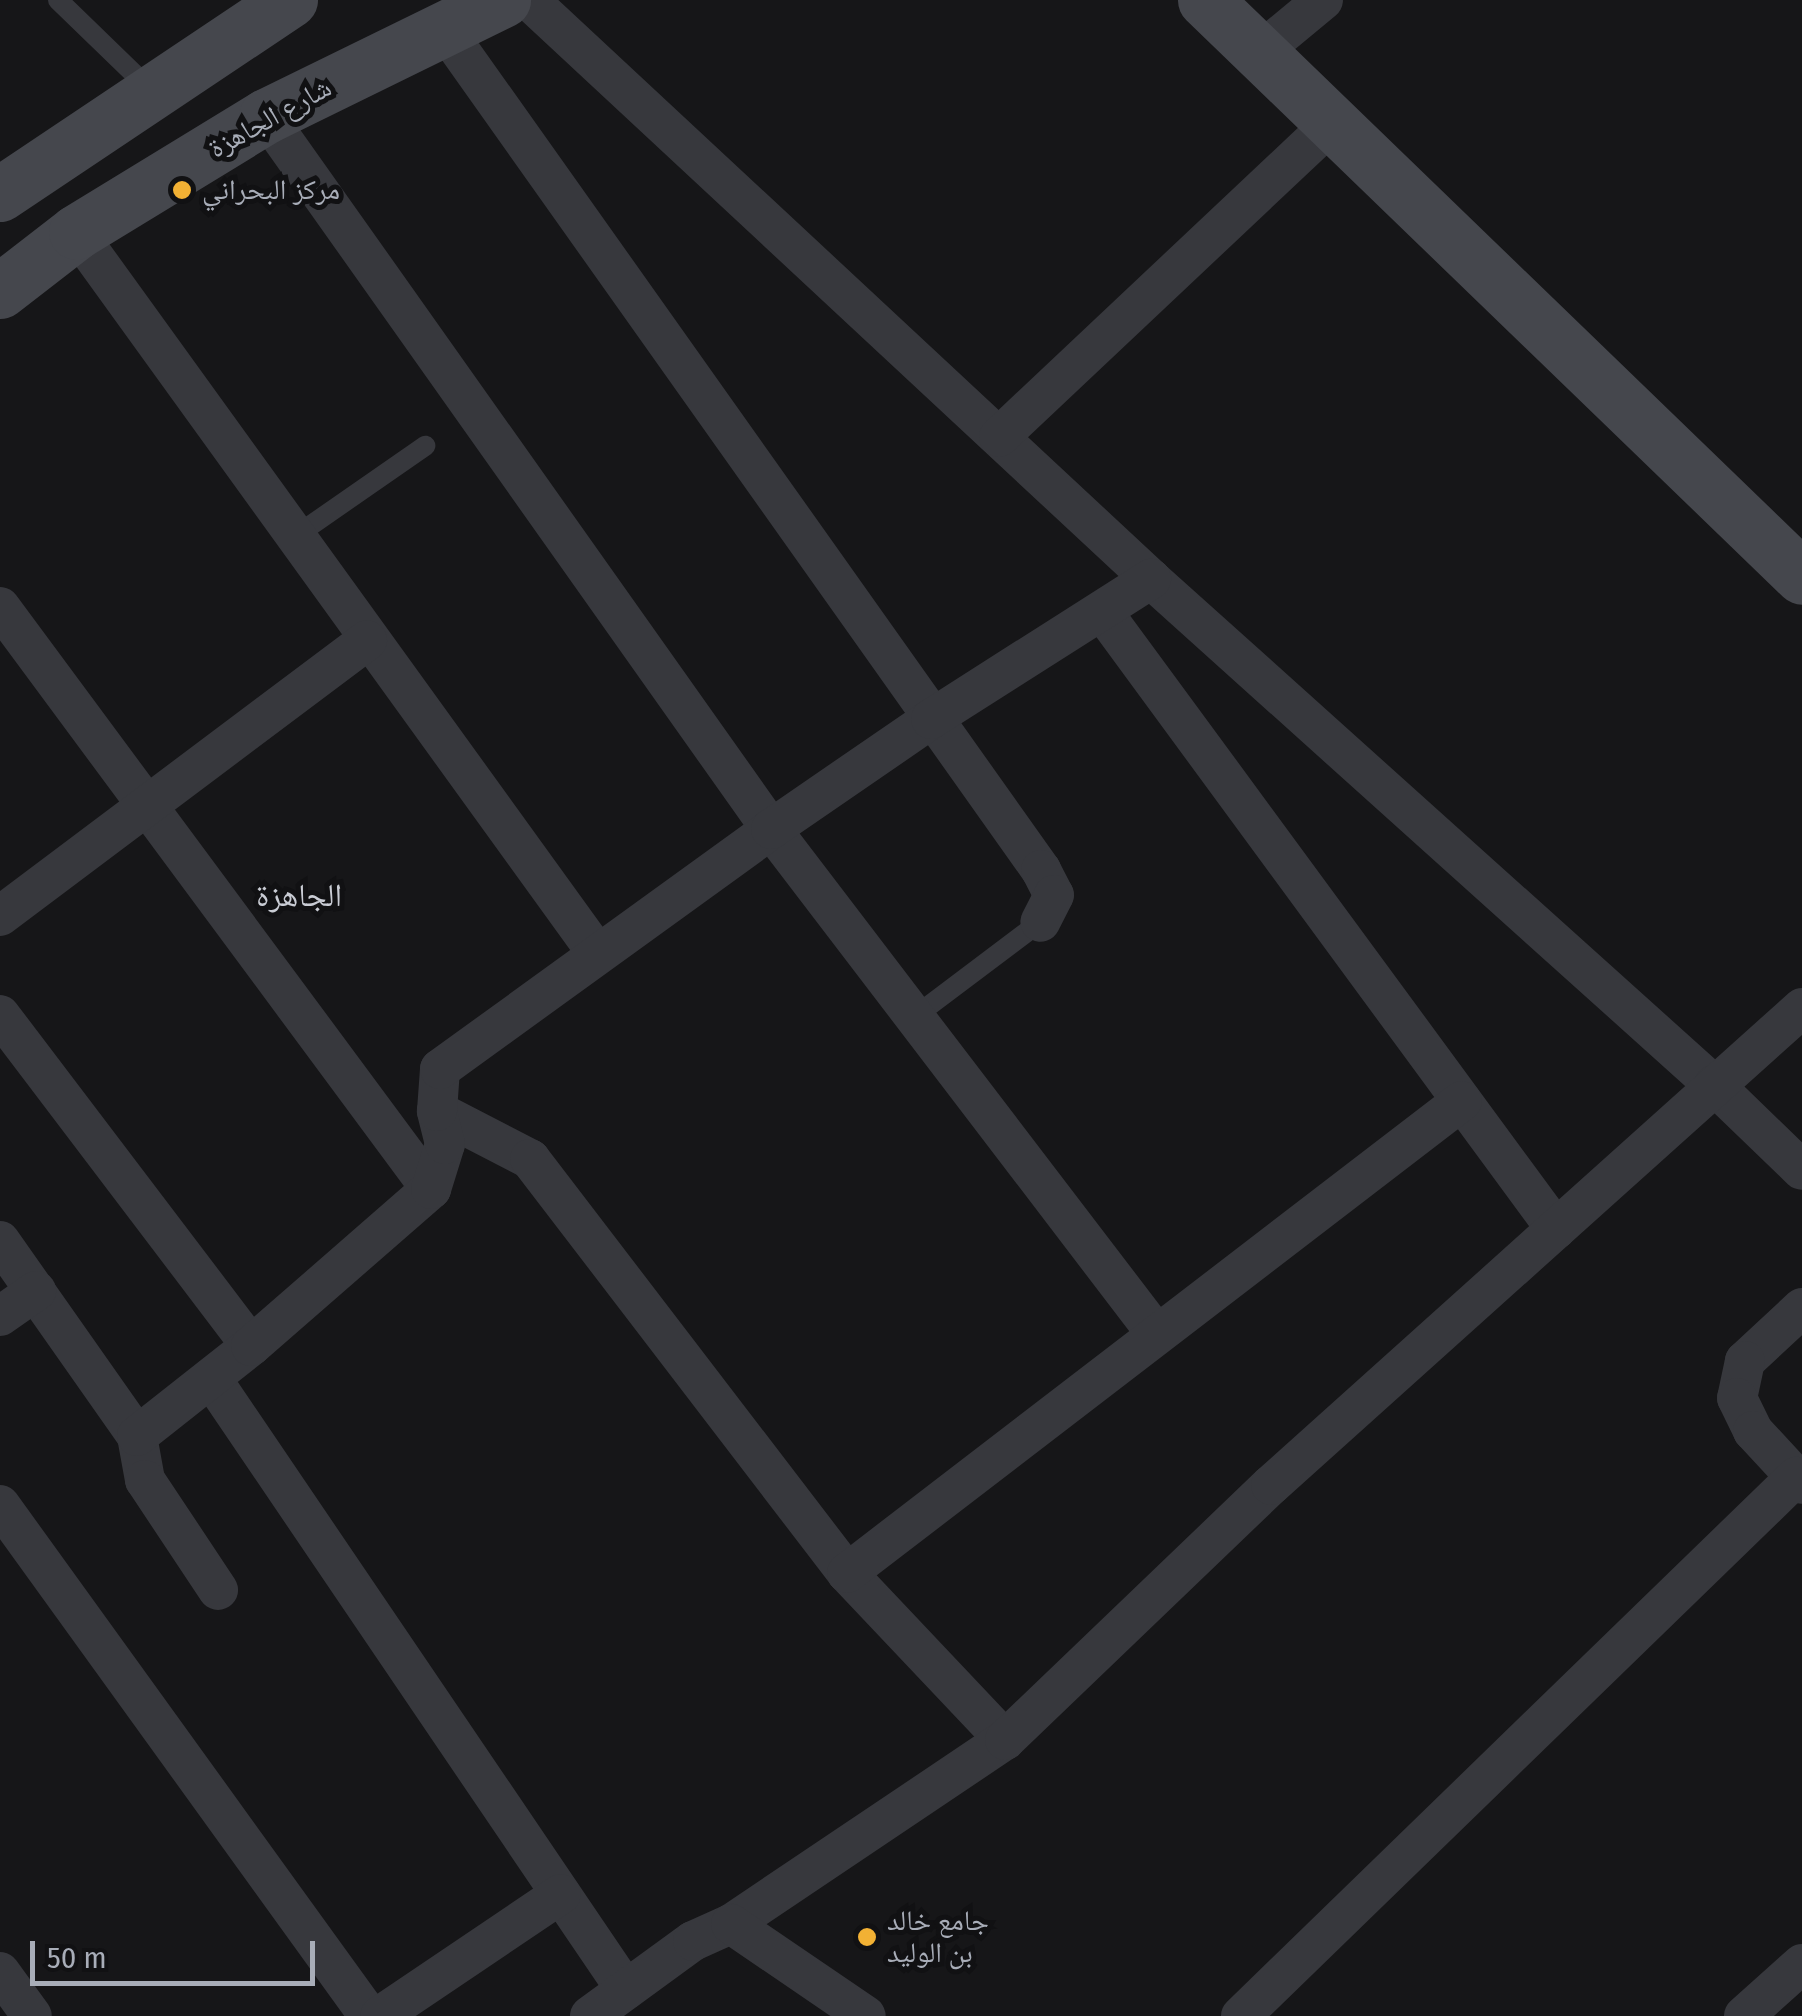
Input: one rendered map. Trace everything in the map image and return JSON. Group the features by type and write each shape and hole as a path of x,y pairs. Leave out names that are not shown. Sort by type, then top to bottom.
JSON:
{"street":[{"path":"0,194 290,0"},
{"name":"شارع الجاهزة","path":"4,281 76,232 266,116 503,0"},
{"path":"530,0 1151,580 1714,1085 1802,1170"},
{"path":"1205,0 1802,576"},
{"path":"1259,53 1323,0"},
{"path":"443,27 1048,883 1054,896 1040,922"},
{"path":"266,116 771,829 1155,1332"},
{"path":"999,437 1332,123"},
{"path":"76,232 367,640 598,953"},
{"path":"137,1436 251,1346 431,1189 444,1144 437,1111 440,1069 771,829 931,719 1151,580"},
{"path":"0,607 431,1189"},
{"path":"1102,611 1556,1229"},
{"path":"0,916 367,640"},
{"path":"590,2016 692,1941 731,1924 1004,1740 1271,1484 1802,1008"},
{"path":"0,1015 251,1346"},
{"path":"847,1573 1155,1332 1462,1101"},
{"path":"437,1111 530,1159 847,1573 1004,1740"},
{"path":"0,1241 137,1436 144,1480 218,1590"},
{"path":"0,1316 36,1291"},
{"path":"1241,2016 1799,1481 1753,1431 1737,1398 1746,1361 1802,1308"},
{"path":"210,1378 626,1990"},
{"path":"0,1505 369,2016"},
{"path":"380,2016 561,1894"},
{"path":"731,1924 866,2016"},
{"path":"1744,2016 1802,1964"},
{"path":"0,1972 32,2016"}],"lane":[{"path":"58,0 152,90"},
{"path":"294,537 426,446"},
{"path":"914,1017 1040,922"}],"place":[{"name":"مركز البحراني","path":"182,190"},
{"name":"جامع خالد بن الوليد","path":"867,1937"}],"district":[{"name":"الجاهزة","path":"299,895"}]}
